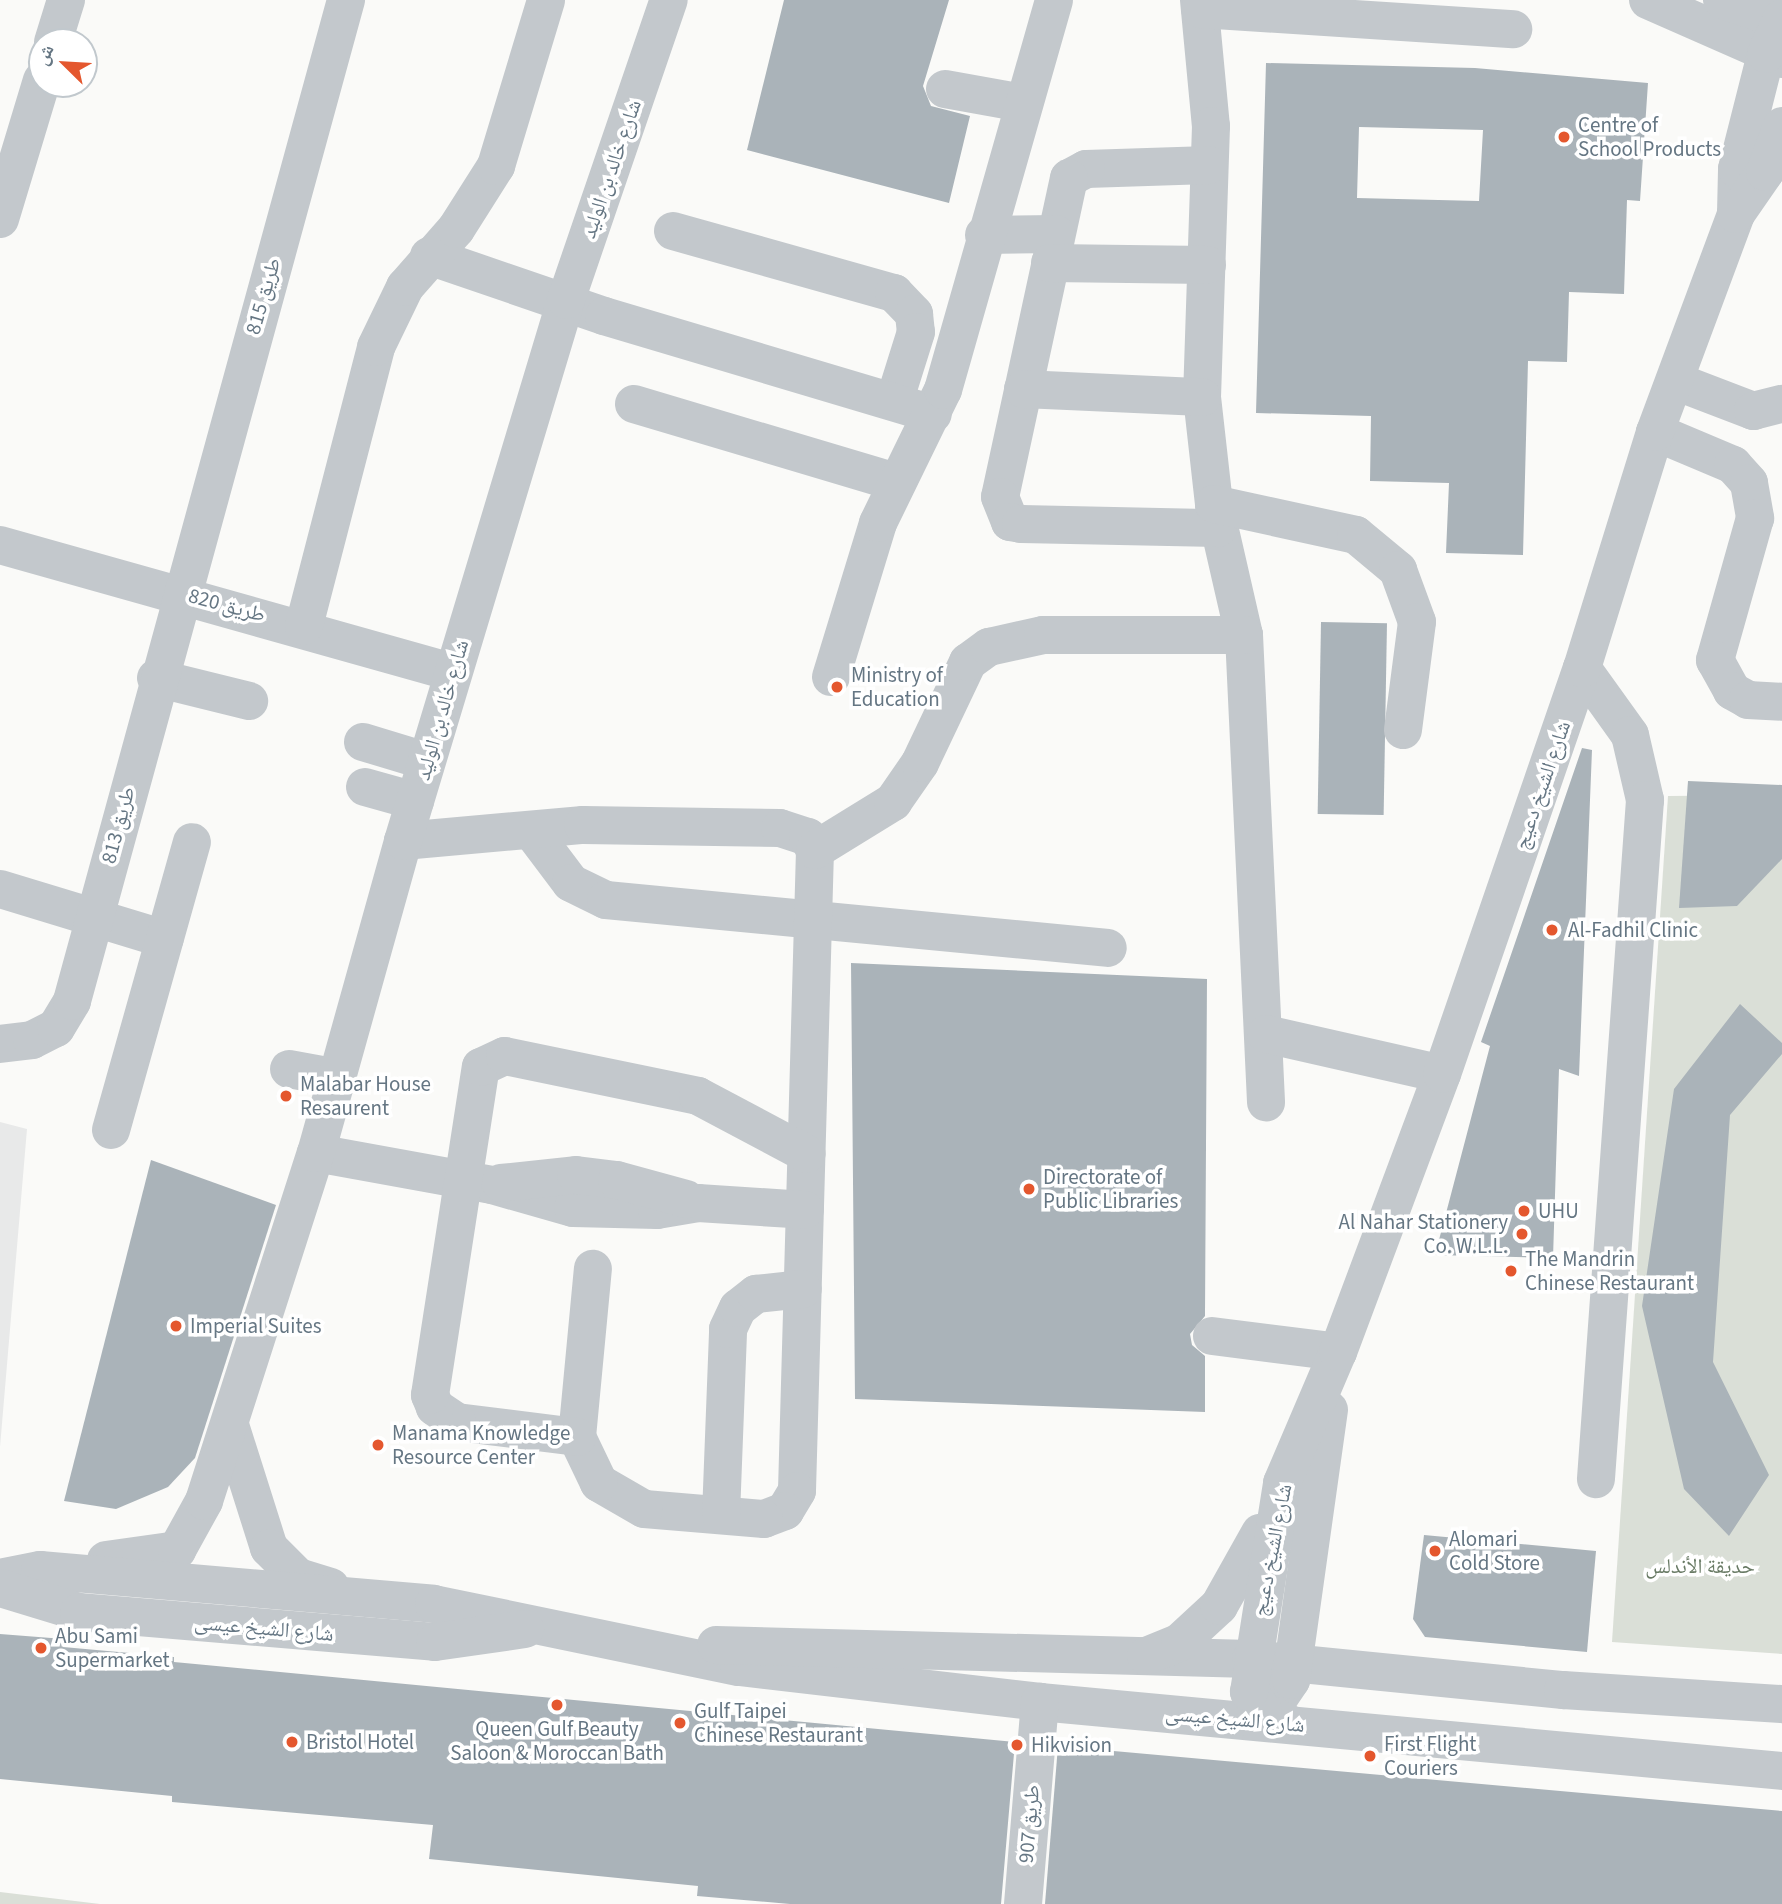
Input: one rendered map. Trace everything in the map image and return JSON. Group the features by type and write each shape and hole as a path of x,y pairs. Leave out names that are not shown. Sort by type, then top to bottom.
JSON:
{"street":[{"path":"57,28 66,0"},
{"name":"طريق 815","path":"180,592 346,0"},
{"path":"304,626 376,347 405,287 429,256 456,229 496,166 546,0"},
{"name":"شارع خالد بن الوليد","path":"40,1570 177,1550 204,1501 316,1153 402,841 566,300 669,0"},
{"path":"831,677 866,555 896,482 933,414 957,348 984,235 1054,0"},
{"path":"1648,0 1779,34"},
{"path":"1722,0 1779,34"},
{"path":"1266,1102 1266,1034 1244,635 1216,516 1202,397 1210,86 1200,4 1513,29"},
{"name":"شارع الشيخ دعيج","path":"1736,214 1737,169 1779,34"},
{"path":"945,89 1023,103"},
{"path":"0,219 12,136 32,98"},
{"name":"شارع الشيخ دعيج","path":"1338,1352 1295,1662 1285,1696 1260,1718 1249,1692 1251,1658 1282,1483 1338,1352 1442,1074 1582,668 1655,432 1736,214 1765,173 1782,126"},
{"path":"1209,165 1080,170 1067,183 1000,497 1010,522 1216,516 1356,535 1398,570 1417,622 1403,730"},
{"path":"673,231 813,267 894,293 908,304 916,332 894,402"},
{"path":"984,235 1053,248 1207,265"},
{"path":"429,256 933,414"},
{"path":"1675,381 1753,411 1782,404"},
{"path":"1023,389 1202,397"},
{"path":"634,404 896,482"},
{"path":"1655,432 1733,465 1749,483 1755,518 1715,660 1732,691 1748,699 1782,702"},
{"name":"طريق 820","path":"0,545 304,626 452,673"},
{"name":"طريق 813","path":"16,1042 56,1028 72,1001 180,592"},
{"path":"815,850 892,802 920,763 968,662 989,647 1043,635 1244,635"},
{"path":"1582,668 1630,735 1645,800 1595,1479"},
{"path":"156,678 249,701"},
{"path":"363,742 426,761"},
{"path":"365,787 415,801"},
{"path":"402,841 583,825 780,828 808,837 815,850 797,1491 785,1511 775,1517 721,1515 627,1504 599,1483 577,1437 593,1269"},
{"path":"531,830 571,883 606,900 813,923 1108,948"},
{"path":"111,1130 192,842"},
{"path":"0,889 165,939"},
{"path":"1266,1034 1442,1074"},
{"path":"577,1437 457,1422 435,1407 429,1382 476,1182 477,1074 488,1061 505,1056 698,1096 807,1154"},
{"path":"289,1069 338,1078"},
{"path":"316,1153 476,1182 573,1208 657,1210 698,1203 805,1210"},
{"path":"721,1515 728,1329 738,1308 756,1294 803,1289"},
{"path":"1212,1336 1338,1352"},
{"path":"230,1425 269,1548 298,1577 371,1598"},
{"path":"1125,1660 1180,1642 1219,1606 1239,1577 1282,1483"},
{"name":"شارع الشيخ عيسى","path":"0,1578 40,1570 456,1607 531,1628 739,1667 1040,1702 1260,1718 1782,1771"},
{"name":"شارع الشيخ عيسى","path":"0,1588 79,1612 435,1642 531,1628"},
{"path":"689,1656 722,1643 742,1643 1125,1660 1251,1658 1563,1690 1782,1704"},
{"name":"طريق 907","path":"1023,1904 1040,1702"}],"shaded area":[{"path":"0,1122 27,1129 0,1447"}],"green space":[{"name":"حديقة الأندلس","path":"1782,795 1782,1654 1612,1642 1668,796"},
{"path":"0,1892 100,1904 0,1904"}],"building":[{"path":"784,0 949,0 923,86 931,106 970,116 949,203 747,150"},
{"path":"1266,63 1475,68 1648,83 1640,201 1627,200 1624,294 1569,292 1567,362 1528,361 1523,555 1446,553 1449,483 1370,481 1371,416 1256,413","holes":["1359,127 1483,130 1479,201 1357,198"]},
{"path":"1321,622 1387,623 1384,815 1318,814"},
{"path":"1582,748 1592,750 1579,1076 1559,1069 1553,1258 1435,1255 1490,1046 1481,1042"},
{"path":"1688,781 1782,785 1782,859 1737,906 1679,908"},
{"name":"Directorate of Public Libraries","path":"851,963 1207,979 1205,1316 1190,1334 1192,1345 1205,1356 1205,1412 855,1399"},
{"path":"1740,1004 1782,1043 1782,1054 1730,1115 1713,1362 1769,1475 1729,1536 1684,1489 1642,1306 1674,1089"},
{"name":"Imperial Suites","path":"151,1160 276,1205 195,1458 168,1487 116,1509 64,1501"},
{"path":"1424,1535 1596,1551 1587,1652 1425,1637 1413,1619"},
{"path":"0,1634 64,1639 63,1647 174,1657 174,1662 1015,1742 1001,1904 790,1904 697,1896 698,1886 429,1859 433,1825 172,1802 172,1796 0,1779"},
{"path":"1058,1746 1782,1811 1782,1904 1045,1904"}],"place":[{"name":"Centre of School Products","path":"1564,137"},
{"name":"Ministry of Education","path":"837,687"},
{"name":"Al-Fadhil Clinic","path":"1552,930"},
{"name":"Malabar House Resaurent","path":"286,1096"},
{"name":"Directorate of Public Libraries","path":"1029,1189"},
{"name":"UHU","path":"1524,1211"},
{"name":"Al Nahar Stationery Co. W.L.L.","path":"1522,1234"},
{"name":"The Mandrin Chinese Restaurant","path":"1511,1271"},
{"name":"Imperial Suites","path":"176,1326"},
{"name":"Manama Knowledge Resource Center","path":"378,1445"},
{"name":"Alomari Cold Store","path":"1435,1551"},
{"name":"Abu Sami Supermarket","path":"41,1648"},
{"name":"Queen Gulf Beauty Saloon & Moroccan Bath","path":"557,1705"},
{"name":"Gulf Taipei Chinese Restaurant","path":"680,1723"},
{"name":"Bristol Hotel","path":"292,1742"},
{"name":"Hikvision","path":"1017,1745"},
{"name":"First Flight Couriers","path":"1370,1756"}]}
